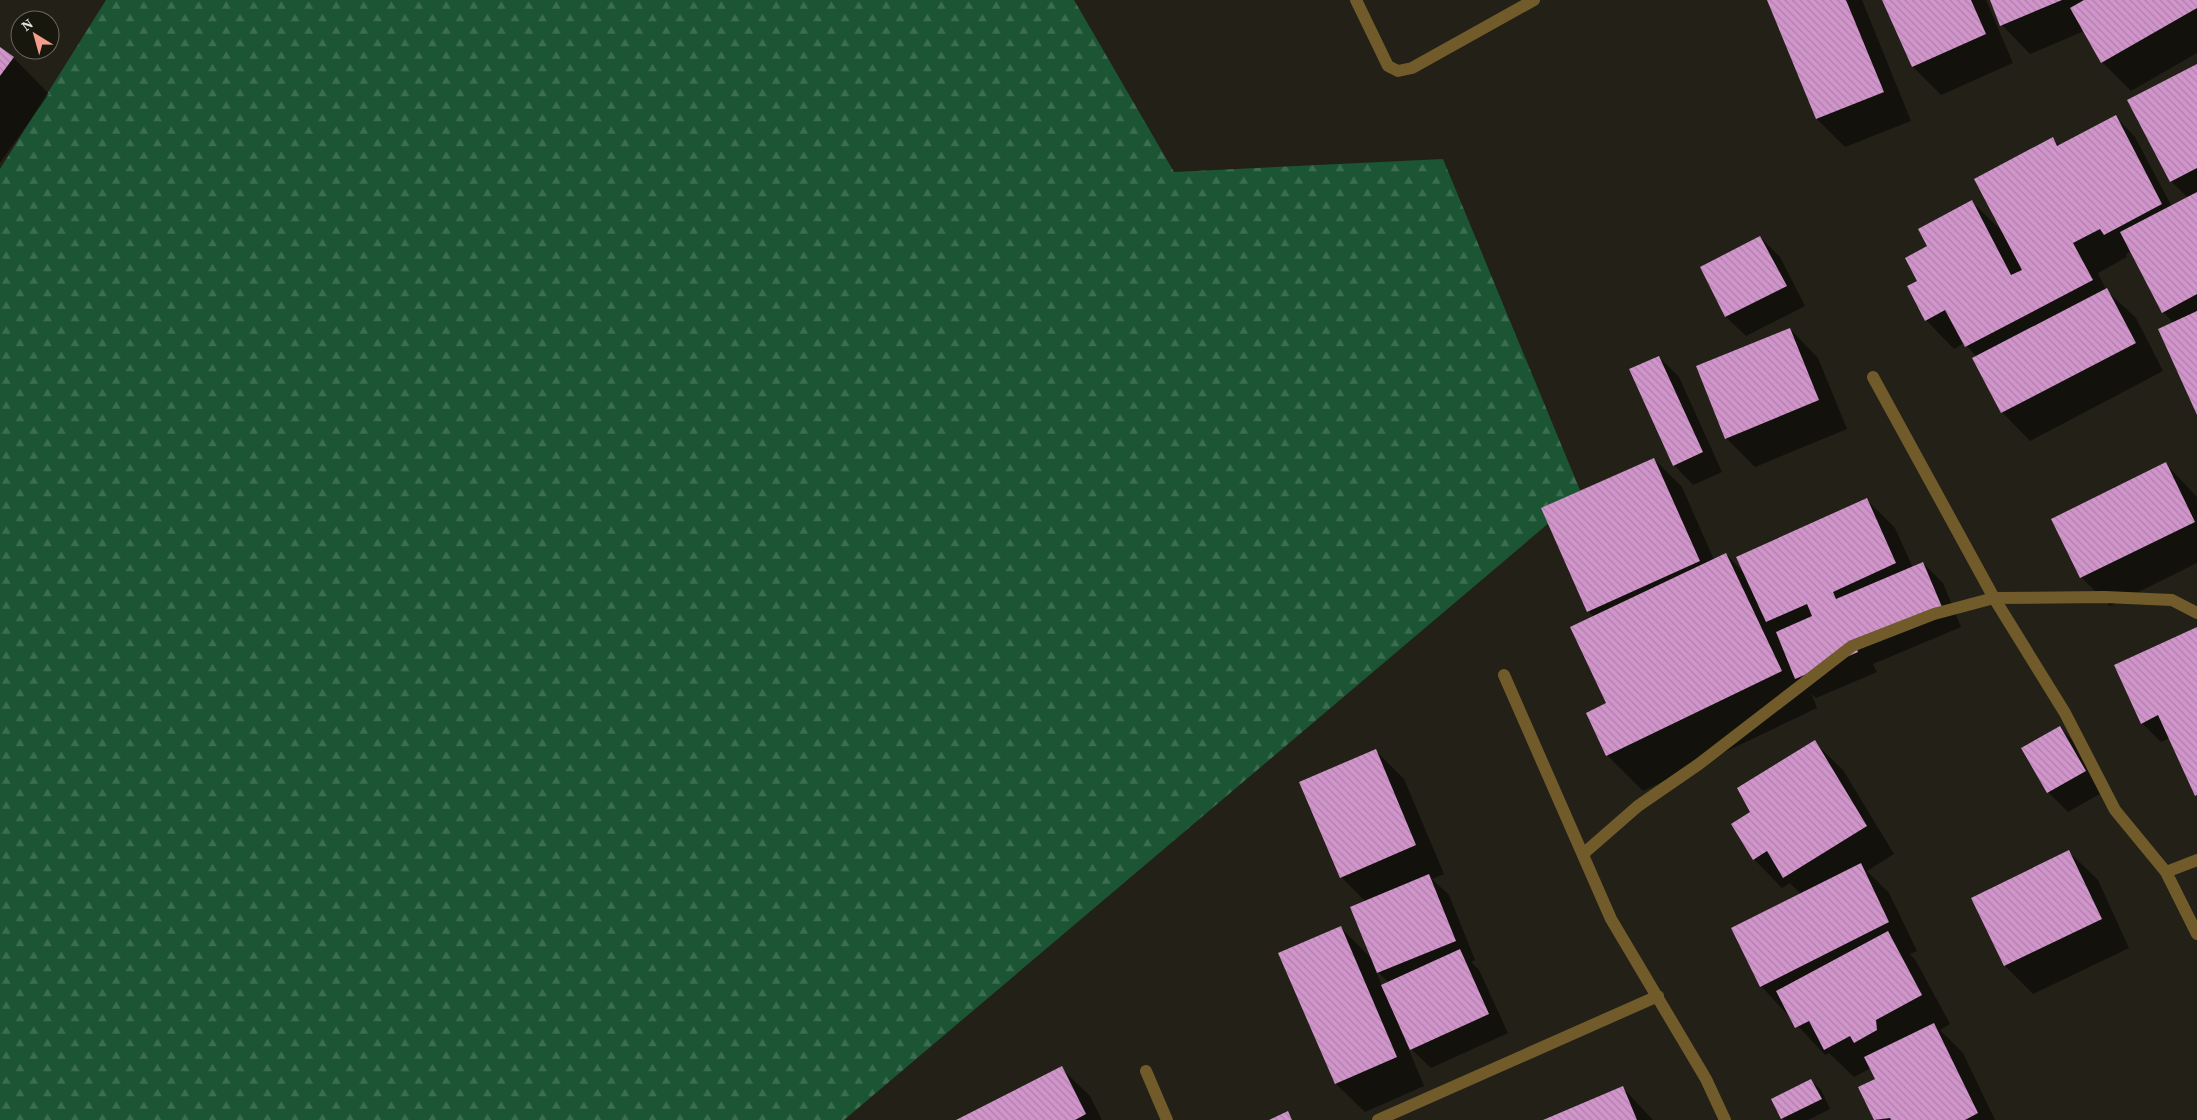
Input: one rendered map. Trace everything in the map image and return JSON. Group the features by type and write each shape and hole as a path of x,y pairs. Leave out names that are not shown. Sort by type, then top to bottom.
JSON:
{"street":[{"path":"1356,0 1388,66 1398,71 1412,68 1534,0"},
{"path":"1872,377 1994,598 2065,714 2115,810 2166,872 2197,934"},
{"path":"1583,854 1638,806 1699,764 1852,646 1934,614 1994,598 2105,597 2172,600 2197,614"},
{"path":"1504,675 1611,918 1706,1079 1725,1120"},
{"path":"2166,872 2197,860"},
{"path":"1378,1120 1658,996"},
{"path":"1146,1071 1167,1120"}],"green space":[{"path":"106,0 1074,0 1174,172 1443,159 1582,495 844,1120 0,1120 0,169"}],"building":[{"path":"1767,0 1846,0 1884,92 1816,119"},
{"path":"1882,0 1971,0 1986,34 1912,67"},
{"path":"1990,0 2062,0 2000,26"},
{"path":"2084,0 2197,0 2197,8 2101,63 2070,8"},
{"path":"0,47 10,54 10,60 12,60 0,76"},
{"path":"2197,64 2197,168 2170,182 2127,100"},
{"path":"2116,115 2162,204 2104,235 2100,229 2073,243 2093,280 1965,347 1945,310 1925,321 1907,286 1917,281 1905,258 1927,246 1918,229 1972,200 2011,275 2022,270 1974,179 2053,137 2057,146"},
{"path":"2197,192 2197,294 2162,313 2120,232"},
{"path":"1760,236 1787,286 1725,317 1700,267"},
{"path":"2107,288 2136,343 2001,413 1972,358"},
{"path":"2197,311 2197,415 2158,329"},
{"path":"1790,328 1819,400 1725,439 1696,366"},
{"path":"1659,356 1703,452 1673,466 1629,369"},
{"path":"1654,458 1700,561 1587,612 1541,508"},
{"path":"2166,462 2195,522 2080,578 2051,519"},
{"path":"1867,498 1896,563 1833,592 1836,599 1923,562 1942,607 1855,644 1858,652 1795,679 1776,632 1812,616 1807,604 1766,622 1736,557"},
{"path":"1726,553 1782,671 1606,756 1586,713 1606,703 1570,627"},
{"path":"2197,627 2197,795 2195,796 2158,715 2141,724 2114,665"},
{"path":"2060,726 2086,771 2047,793 2021,748"},
{"path":"1815,740 1867,826 1783,878 1767,851 1753,860 1731,824 1750,812 1737,788"},
{"path":"1376,749 1416,845 1340,878 1299,782"},
{"path":"2069,850 2102,919 2004,966 1971,898"},
{"path":"1861,863 1889,922 1760,987 1731,928"},
{"path":"1429,874 1456,941 1377,973 1350,907"},
{"path":"1341,926 1397,1057 1335,1084 1278,953"},
{"path":"1888,931 1922,995 1876,1020 1877,1030 1854,1043 1850,1036 1824,1050 1809,1021 1795,1028 1776,991"},
{"path":"1460,949 1489,1014 1410,1050 1381,985"},
{"path":"1934,1023 1978,1113 1965,1120 1891,1120 1890,1118 1874,1120 1858,1087 1875,1079 1864,1057"},
{"path":"1062,1066 1086,1114 1075,1120 956,1120"},
{"path":"1811,1079 1822,1099 1781,1119 1771,1099"},
{"path":"1623,1086 1637,1120 1543,1120"},
{"path":"1288,1111 1292,1120 1269,1120"}]}
